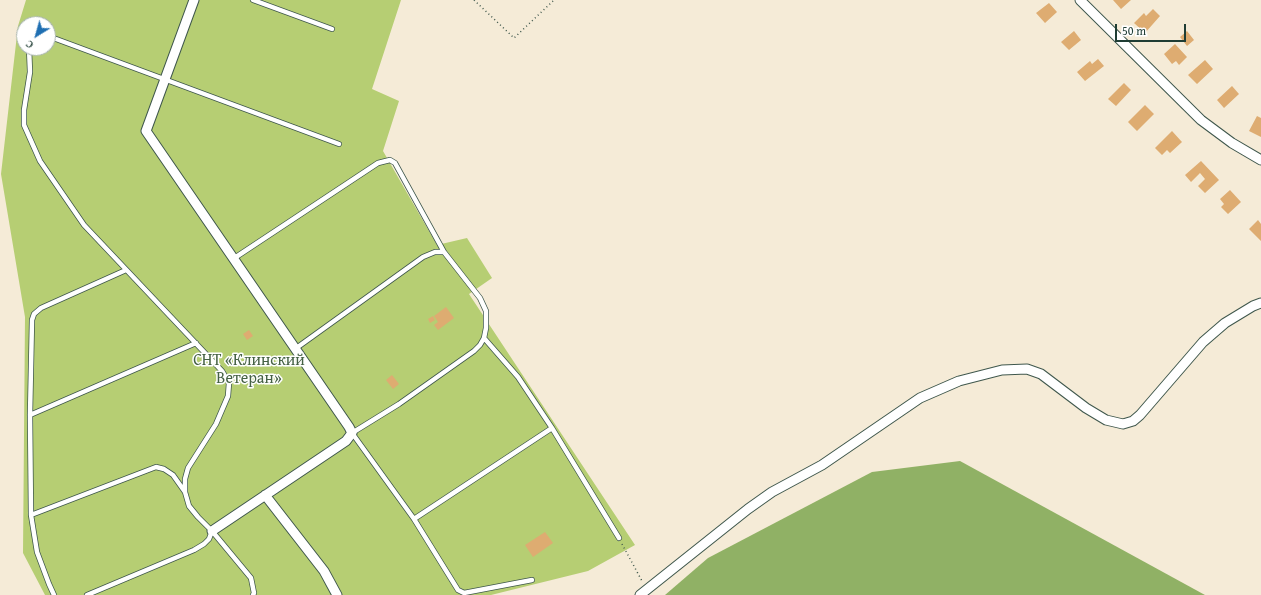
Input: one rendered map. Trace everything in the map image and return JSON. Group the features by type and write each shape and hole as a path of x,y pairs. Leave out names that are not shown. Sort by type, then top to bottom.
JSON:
{"street":[{"path":"194,0 146,130 352,433 346,441 212,531"},
{"path":"1080,0 1201,120 1232,143 1261,160"},
{"path":"644,592 748,509 772,492 822,465 920,398 959,381 1002,370 1027,369 1041,374 1086,408 1106,420 1123,424 1128,423 1140,415 1203,342 1225,323 1261,302"},
{"path":"265,495 324,571 337,595"}],"lane":[{"path":"253,0 332,29"},
{"path":"56,39 339,144"},
{"path":"29,56 30,72 24,110 24,126 40,161 84,224 222,371 228,382 228,396 216,424 188,468 185,479 185,492 189,506 251,578 254,593 253,595"},
{"path":"233,259 378,164 390,160 395,164 444,252 480,298 486,311 486,328 484,338 474,351 399,404 352,433 414,519 458,590 464,594 532,580"},
{"path":"295,349 423,257 435,252 444,252"},
{"path":"54,595 37,552 31,515 30,415 32,320 34,314 41,308 126,270"},
{"path":"484,338 518,377 552,428 619,538"},
{"path":"30,415 196,343"},
{"path":"414,519 552,428"},
{"path":"31,515 156,467 164,469 173,475 185,492"},
{"path":"87,595 194,550 209,539 212,531"}],"path":[{"path":"474,0 514,38 553,0"},
{"path":"619,538 644,592"}],"green space":[{"name":"СНТ «Клинский Ветеран»","path":"26,0 401,0 372,89 399,101 383,151 437,245 467,238 492,278 469,294 635,545 588,571 491,595 45,595 23,553 25,317 1,174 16,43 16,56 56,56 56,16 21,16"},
{"path":"960,461 1205,595 665,595 708,558 872,472"}],"building":[{"path":"1113,0 1131,0 1121,9"},
{"path":"1049,3 1057,12 1045,23 1036,13"},
{"path":"1153,9 1160,16 1145,33 1134,23 1144,13 1146,16"},
{"path":"1074,31 1081,40 1069,50 1061,42"},
{"path":"1187,31 1194,40 1187,46 1180,37"},
{"path":"1175,44 1187,57 1179,65 1176,61 1172,64 1164,54"},
{"path":"1098,59 1104,66 1085,81 1077,72 1090,61 1092,64"},
{"path":"1205,60 1213,69 1197,84 1188,75"},
{"path":"1124,83 1131,90 1116,106 1108,99"},
{"path":"1232,86 1239,94 1224,108 1217,100"},
{"path":"1145,105 1154,114 1137,131 1128,122"},
{"path":"1257,116 1261,118 1261,137 1249,131"},
{"path":"1172,131 1182,142 1170,153 1167,150 1162,155 1155,148"},
{"path":"1201,161 1219,180 1205,193 1198,186 1205,179 1200,173 1191,182 1185,175"},
{"path":"1230,190 1241,202 1228,214 1221,207 1224,204 1220,199"},
{"path":"1258,220 1261,224 1261,241 1249,229"},
{"path":"446,307 454,318 438,330 434,325 438,322 434,316"},
{"path":"433,316 435,320 430,323 428,319"},
{"path":"249,330 253,336 247,340 243,334"},
{"path":"392,375 399,384 393,389 386,380"},
{"path":"545,532 553,543 533,557 525,545"}]}
